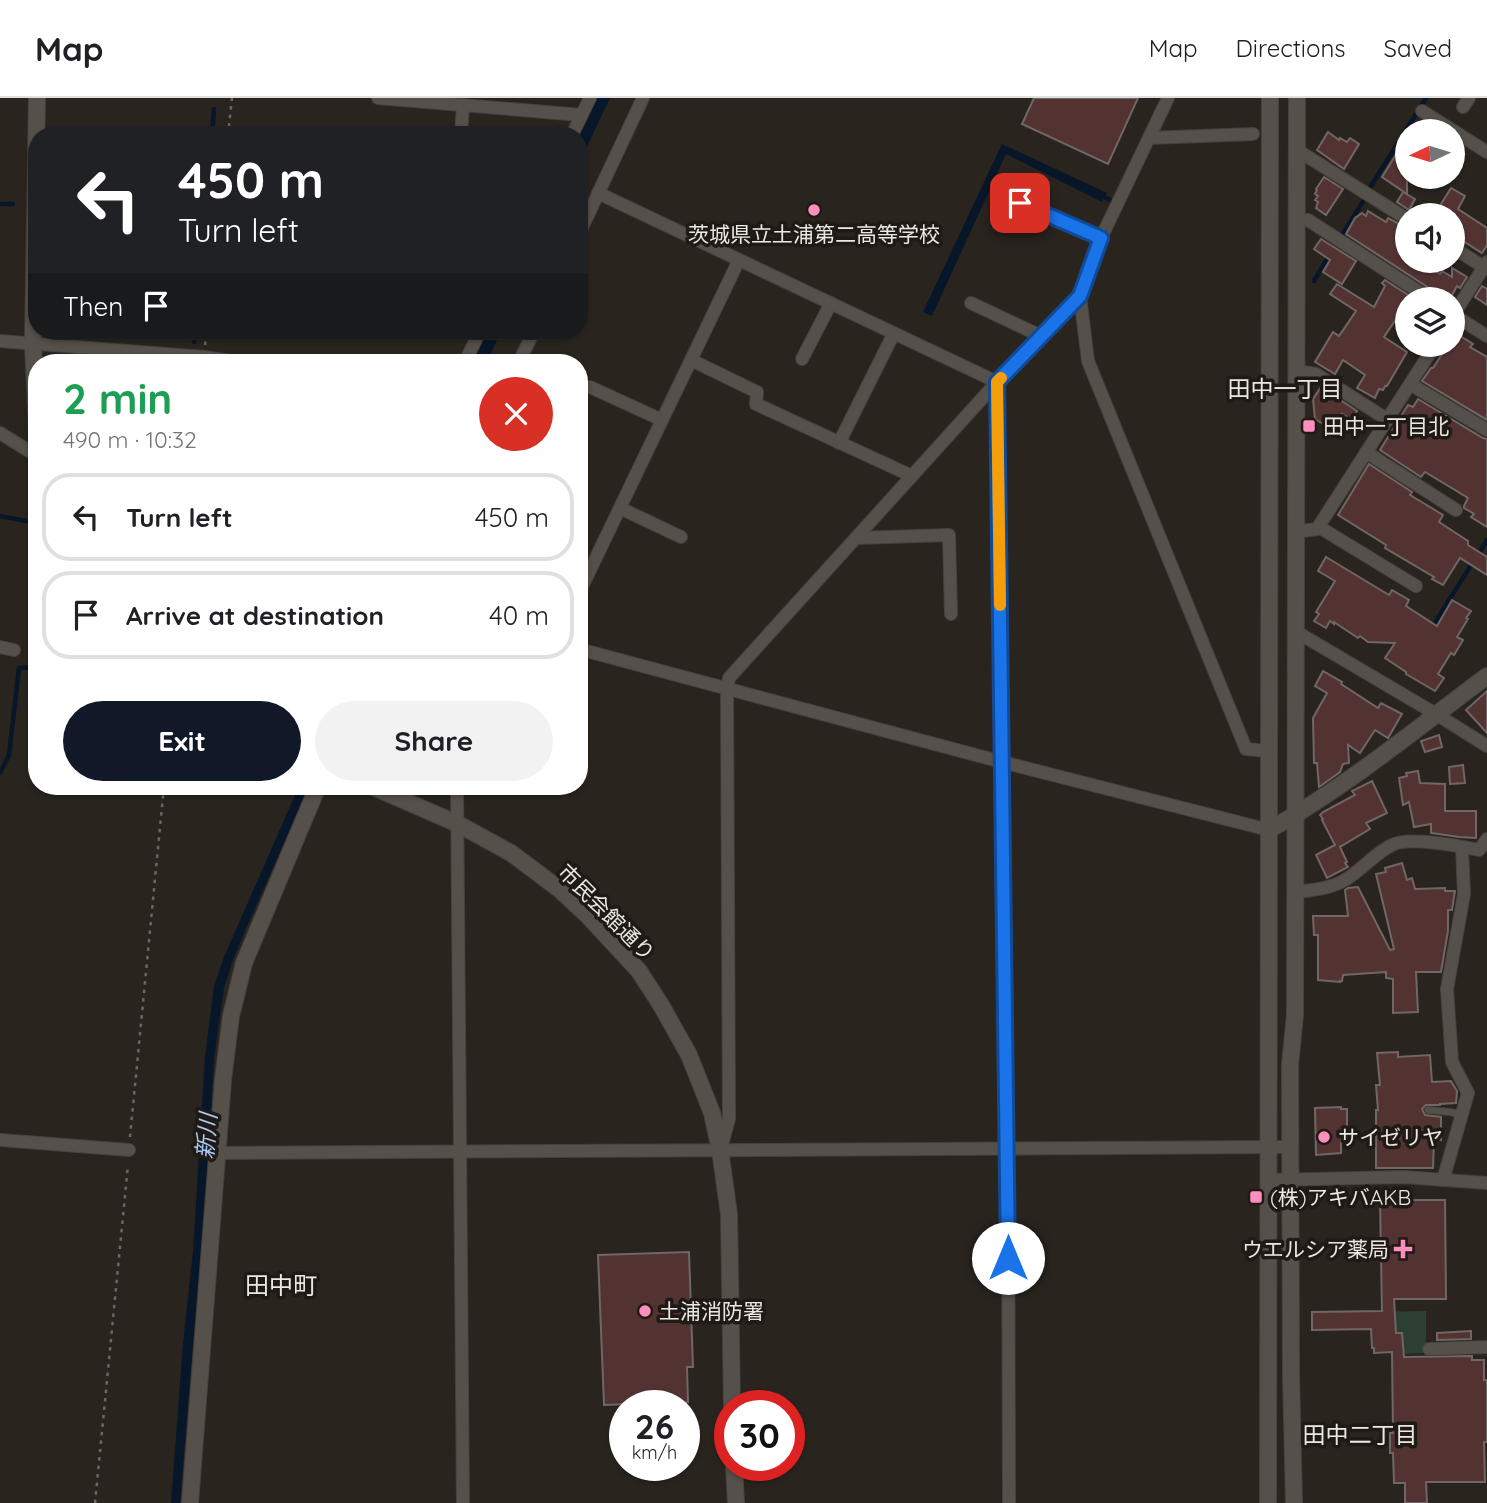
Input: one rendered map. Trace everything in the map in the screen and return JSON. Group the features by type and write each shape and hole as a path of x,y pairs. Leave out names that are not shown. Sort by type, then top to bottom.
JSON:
{"street":[{"path":"37,98 37,126"},
{"path":"378,98 463,105 504,103 581,115"},
{"path":"576,126 590,98"},
{"path":"588,215 643,98"},
{"path":"720,1150 729,1119 729,678 997,382 1080,296 1101,238 1168,98"},
{"path":"1268,1503 1270,98"},
{"path":"1294,1503 1290,1065 1295,1015 1297,98"},
{"path":"462,126 463,105"},
{"path":"1422,111 1487,152"},
{"path":"1149,138 1253,134"},
{"path":"1297,150 1395,211"},
{"path":"598,193 997,382"},
{"path":"1020,203 1101,238"},
{"path":"1308,220 1411,287"},
{"path":"1465,254 1486,266 1465,297"},
{"path":"588,574 739,260"},
{"path":"1080,296 1088,361 1246,748 1269,751"},
{"path":"802,359 831,303"},
{"path":"971,303 1041,336"},
{"path":"1465,322 1487,336"},
{"path":"839,443 894,333"},
{"path":"33,340 33,354"},
{"path":"0,341 165,354"},
{"path":"1295,532 1319,527 1427,357"},
{"path":"691,360 757,391 756,404 912,476"},
{"path":"1296,371 1316,374 1388,420"},
{"path":"997,382 1008,1149 1009,1503"},
{"path":"1410,384 1487,430"},
{"path":"590,387 662,421"},
{"path":"0,433 28,450"},
{"path":"1366,452 1456,510"},
{"path":"620,508 681,537"},
{"path":"1319,527 1416,586"},
{"path":"856,538 949,535 951,614"},
{"path":"1295,631 1487,746"},
{"path":"0,648 14,650"},
{"path":"588,651 1269,831 1354,776 1487,676"},
{"path":"190,1503 223,1080 231,1016 244,964 314,795"},
{"name":"市民会館通り","path":"392,795 458,824 511,853 559,889 639,971 689,1055 712,1113 729,1214 732,1390"},
{"path":"457,795 463,1503"},
{"path":"1295,892 1343,882 1392,844 1420,842 1483,851 1487,839"},
{"path":"1443,1180 1468,1093 1452,1062 1447,989 1464,894 1462,847"},
{"path":"0,1140 129,1150"},
{"path":"217,1153 1291,1147"},
{"path":"1269,1180 1404,1177 1487,1183"},
{"path":"1429,1349 1487,1347"},
{"path":"735,1481 736,1503"}],"lane":[{"path":"1428,1110 1462,1115"}],"path":[{"path":"229,126 232,98"}],"green space":[{"path":"1426,1311 1426,1353 1404,1354 1404,1347 1397,1346 1395,1316 1370,1316 1370,1312"}],"water":[{"path":"595,98 610,98 588,144 588,126 582,126"},
{"path":"1002,144 1107,193 1102,202 1006,154 932,316 923,312"},
{"path":"484,340 497,340 491,354 477,354"},
{"name":"新川","path":"295,795 305,795 245,931 224,988 214,1058 203,1252 180,1503 171,1503 193,1251 205,1057 214,986 224,957"}],"building":[{"path":"1034,98 1138,98 1108,164 1022,124"},
{"path":"1328,132 1339,140 1340,138 1347,142 1350,138 1359,144 1344,169 1317,150"},
{"path":"1395,156 1395,186 1382,177"},
{"path":"1324,177 1343,189 1326,215 1316,208 1318,202 1315,200 1318,196 1315,194 1316,189"},
{"path":"1450,189 1465,196 1461,203 1442,203"},
{"path":"1403,192 1415,199 1413,203 1397,202"},
{"path":"1368,211 1386,222 1388,218 1395,222 1395,266 1346,234 1355,218 1362,213 1366,216"},
{"path":"1465,214 1487,228 1487,245 1482,253 1465,242"},
{"path":"1321,239 1356,261 1342,284 1323,272 1330,260 1314,249"},
{"path":"1406,273 1445,273 1452,277 1452,273 1460,273 1467,277 1461,287 1427,287"},
{"path":"1385,280 1396,287 1395,321 1384,337 1395,344 1395,357 1404,357 1387,386 1383,390 1379,389 1375,398 1357,388 1365,375 1343,360 1335,374 1315,362 1333,332 1339,336 1356,311 1330,294 1337,284 1374,307 1385,286 1382,283"},
{"path":"1482,286 1487,289 1487,305 1475,297"},
{"path":"1465,339 1473,344 1470,347 1487,357 1487,420 1422,381 1440,357 1465,357"},
{"path":"1321,387 1357,411 1352,420 1342,414 1333,430 1315,419 1313,399"},
{"path":"1418,399 1487,439 1487,527 1471,517 1474,514 1464,508 1468,498 1425,472 1421,477 1380,450 1408,405 1413,407"},
{"path":"1369,464 1412,492 1410,495 1443,515 1439,522 1487,557 1487,575 1460,558 1443,585 1338,515"},
{"path":"1326,557 1389,595 1392,590 1409,600 1406,606 1437,626 1452,600 1471,611 1457,637 1463,640 1438,674 1444,678 1435,691 1385,658 1395,643 1368,642 1334,622 1330,621 1326,628 1314,621 1319,614 1316,612 1335,581 1318,571"},
{"path":"1323,671 1378,708 1381,703 1402,714 1388,738 1375,730 1360,753 1348,745 1349,763 1343,764 1340,772 1319,787 1317,763 1314,763 1313,718 1327,693 1315,686"},
{"path":"1487,691 1487,733 1466,710"},
{"path":"1439,735 1442,747 1425,752 1421,741"},
{"path":"1463,765 1465,783 1450,784 1449,767"},
{"path":"1418,771 1420,783 1445,784 1445,811 1476,811 1476,838 1431,833 1431,824 1414,827 1409,802 1403,805 1399,778 1407,776 1406,773"},
{"path":"1372,781 1387,813 1366,823 1370,829 1340,847 1348,867 1327,878 1316,855 1335,845 1320,815 1355,795 1352,791"},
{"path":"1402,863 1407,880 1412,878 1415,889 1445,888 1445,891 1455,891 1452,910 1448,910 1448,931 1441,972 1416,972 1418,1012 1393,1013 1393,979 1386,978 1386,972 1343,975 1340,982 1318,980 1318,935 1314,935 1313,916 1348,916 1345,890 1358,887 1390,950 1394,949 1376,874"},
{"path":"1398,1052 1398,1057 1430,1055 1432,1082 1451,1081 1457,1091 1456,1103 1426,1105 1422,1109 1425,1115 1441,1117 1441,1140 1434,1140 1433,1168 1376,1168 1376,1085 1380,1085 1377,1053"},
{"path":"1315,1108 1347,1109 1347,1129 1341,1129 1341,1153 1316,1155"},
{"path":"1380,1200 1445,1200 1446,1299 1394,1299 1396,1333 1402,1333 1404,1357 1472,1356 1472,1360 1484,1360 1484,1380 1487,1380 1485,1482 1426,1482 1427,1503 1405,1503 1405,1483 1394,1483 1393,1453 1390,1453 1390,1433 1393,1433 1392,1352 1374,1353 1371,1329 1312,1330 1312,1312 1382,1311"},
{"name":"土浦消防署","path":"689,1252 693,1367 687,1367 688,1390 609,1390 609,1405 604,1405 598,1255"},
{"path":"1471,1331 1471,1339 1437,1340 1437,1333"}],"waterway":[{"path":"1371,186 1426,98"},
{"path":"213,126 214,109"},
{"path":"1100,195 1110,200"},
{"path":"1342,235 1364,200"},
{"path":"0,204 13,204"},
{"path":"1314,281 1330,254"},
{"path":"0,516 26,521"},
{"path":"1478,555 1487,540"},
{"path":"1431,629 1473,562"},
{"path":"0,773 9,755 19,668 28,668"}],"slow traffic":[{"path":"1000,605 997,382 1001,378"}],"place":[{"name":"茨城県立土浦第二高等学校","path":"814,210"},
{"name":"田中一丁目北","path":"1309,426"},
{"name":"サイゼリヤ","path":"1324,1137"},
{"name":"(株)アキバAKB","path":"1256,1197"},
{"name":"ウエルシア薬局","path":"1403,1249"},
{"name":"土浦消防署","path":"645,1311"}],"district":[{"name":"田中一丁目","path":"1285,388"},
{"name":"田中町","path":"281,1285"},
{"name":"田中二丁目","path":"1360,1434"}],"route":[{"path":"1008,1258 997,382 1080,296 1101,238 1020,203"}]}
